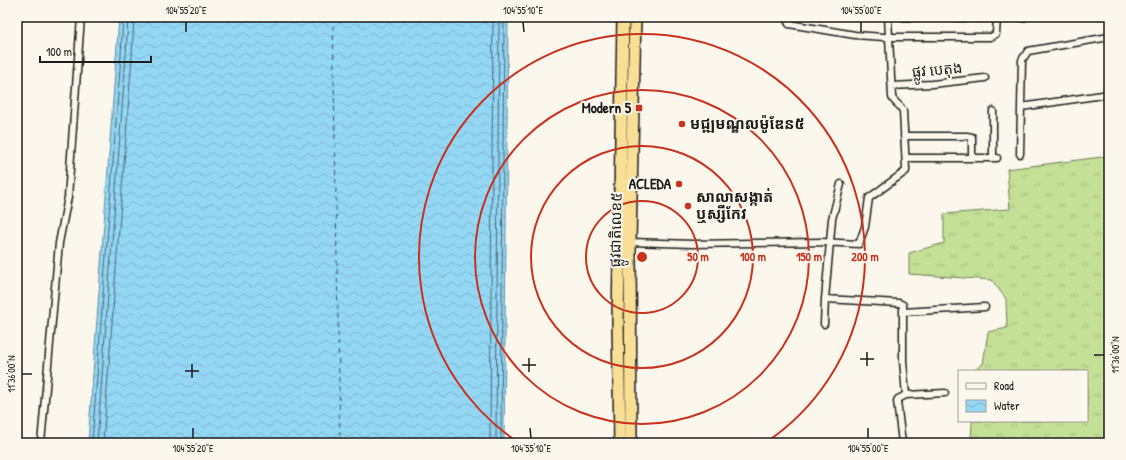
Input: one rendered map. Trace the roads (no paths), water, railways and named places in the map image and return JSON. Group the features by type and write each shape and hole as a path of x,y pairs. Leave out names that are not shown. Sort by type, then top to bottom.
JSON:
{"highway":[{"name":"ផ្លូវជាតិលេខ៥","path":"620,443 618,276 623,17"},
{"name":"ផ្លូវជាតិលេខ៥","path":"632,443 630,242 635,17"}],"street":[{"path":"41,443 60,243 68,198 81,17"},
{"path":"786,17 789,24 855,35 889,38 992,37 996,34 997,18 903,17"},
{"path":"630,242 693,244 830,242 857,245 860,242 865,227 869,198 906,171 903,111 902,107 893,100 888,17"},
{"path":"1020,154 1022,60 1028,51 1109,37"},
{"name":"ផ្លូវ បេតុង","path":"892,86 924,85 985,78"},
{"path":"1021,107 1109,94"},
{"path":"906,158 995,158 993,111"},
{"path":"904,136 972,137 972,158"},
{"path":"824,324 832,219 841,184"},
{"path":"825,299 899,303 903,305 903,361 906,395"},
{"path":"903,312 985,307"},
{"path":"902,443 898,399 906,395 945,393"}],"water":[{"path":"119,17 508,17 504,443 88,443"}],"place":[{"name":"Modern 5","path":"639,108"},
{"name":"មជ្ឍមណ្ឌលម៉ូឌែន៥","path":"682,124"},
{"name":"ACLEDA","path":"679,184"},
{"name":"សាលាសង្កាត់ ឬស្សីកែវ","path":"688,206"}]}
